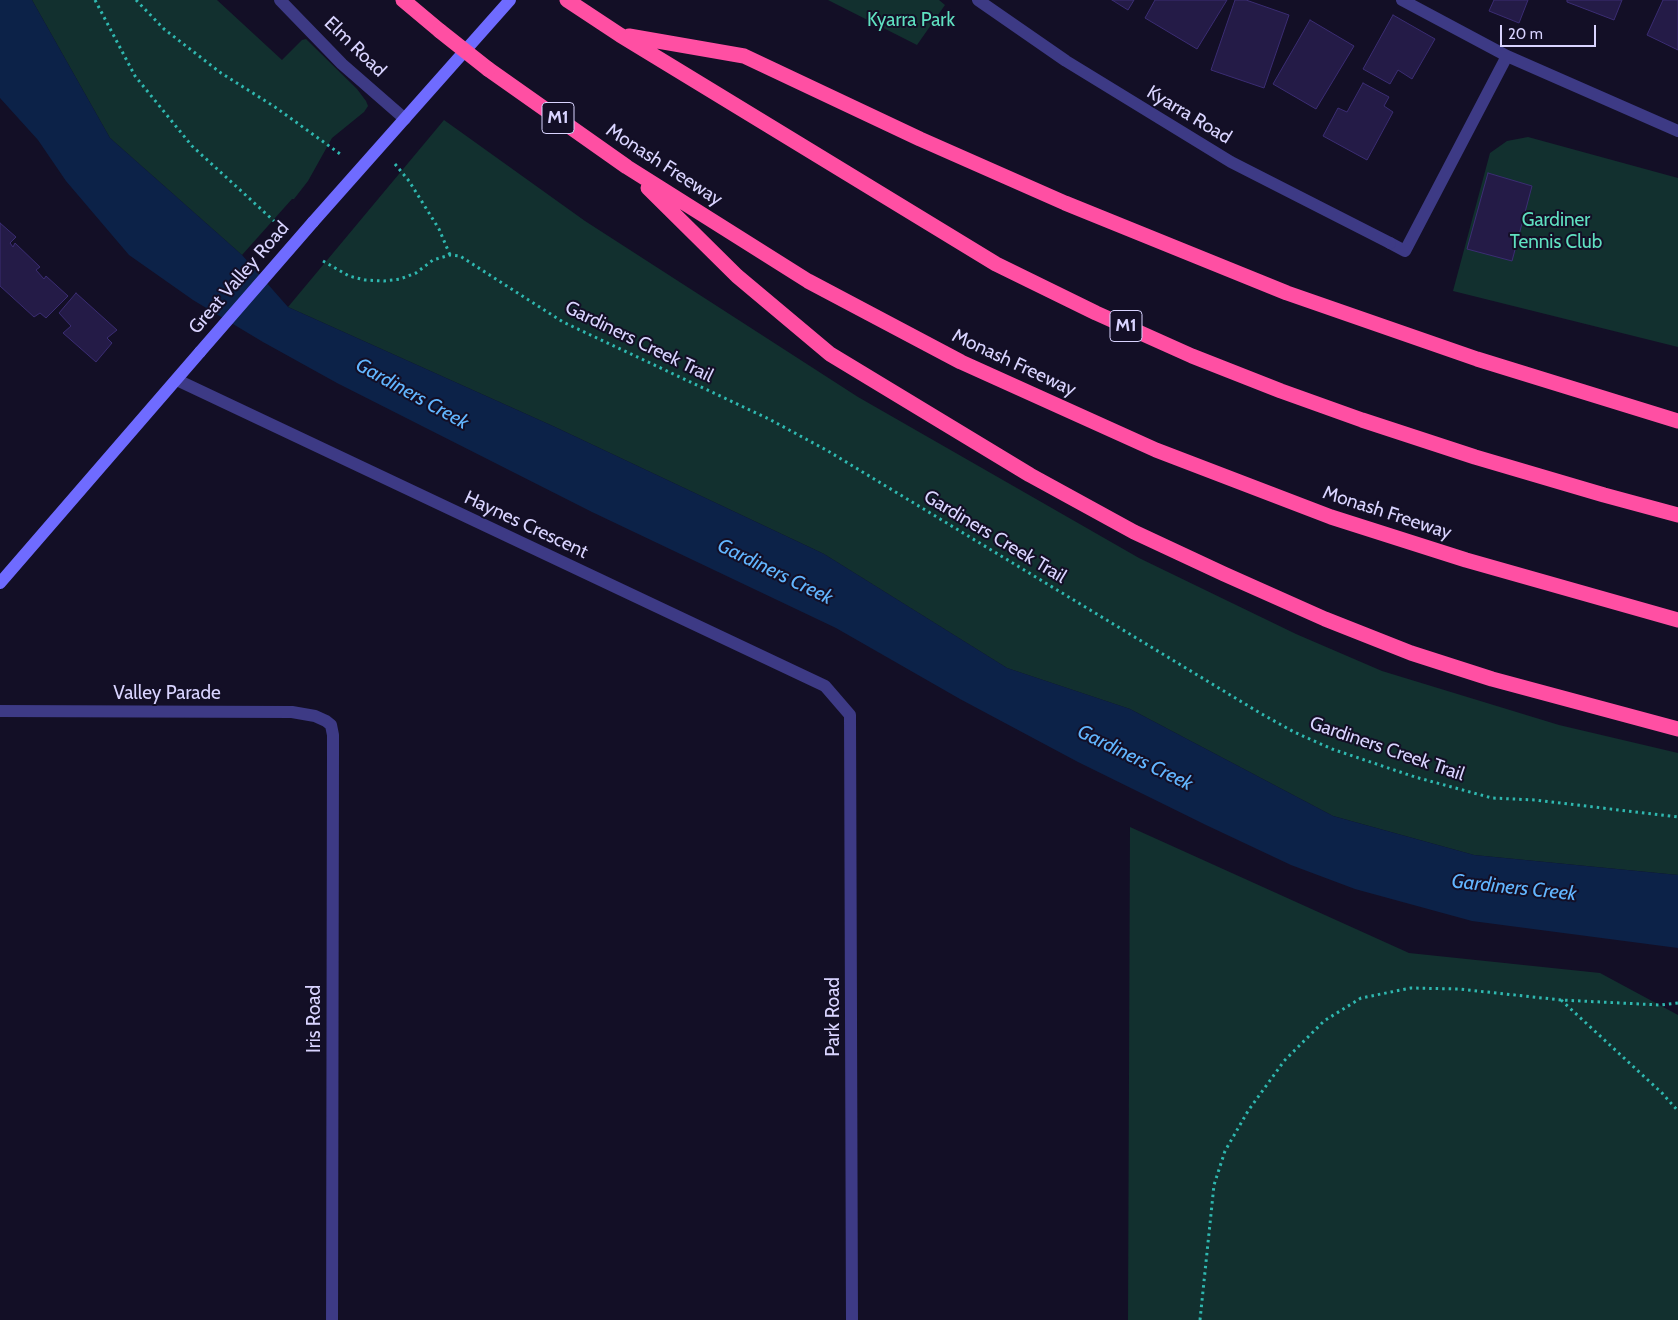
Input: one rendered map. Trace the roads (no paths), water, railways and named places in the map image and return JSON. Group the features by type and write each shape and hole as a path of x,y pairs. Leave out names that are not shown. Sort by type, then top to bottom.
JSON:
{"highway":[{"name":"Monash Freeway","path":"403,0 488,69 627,167 808,282 961,362 1156,450 1331,517 1466,560 1678,620"},
{"name":"M1","path":"566,0 996,264 1131,329 1281,392 1362,420 1503,465 1604,495 1678,514"},
{"path":"620,34 744,56 938,147 1065,203 1287,293 1477,359 1678,421"},
{"path":"627,167 737,276 830,354 1030,475 1134,532 1325,619 1411,653 1492,678 1678,729"}],"street":[{"name":"Elm Road","path":"280,0 342,64 406,119"},
{"name":"Great Valley Road","path":"0,583 200,352 510,0"},
{"name":"Kyarra Road","path":"978,0 1066,61 1231,162 1405,251 1507,56"},
{"path":"1402,0 1507,56 1678,131"},
{"name":"Haynes Crescent","path":"177,380 825,686 850,715"},
{"name":"Valley Parade","path":"2,710 292,712 305,713 326,721"},
{"name":"Park Road","path":"850,715 852,1320"},
{"name":"Iris Road","path":"326,721 330,725 333,745 332,1320"}],"water":[{"name":"Gardiners Creek","path":"0,0 32,0 110,138 242,255 288,307 555,427 824,554 1007,668 1130,709 1333,816 1474,855 1678,875 1678,948 1472,921 1355,889 1291,865 1078,762 960,699 836,628 592,512 337,383 263,342 193,300 129,255 66,181 38,140 0,98"}],"park label":[{"name":"Kyarra Park","path":"911,20"},
{"name":"Gardiner Tennis Club","path":"1556,231"}]}
